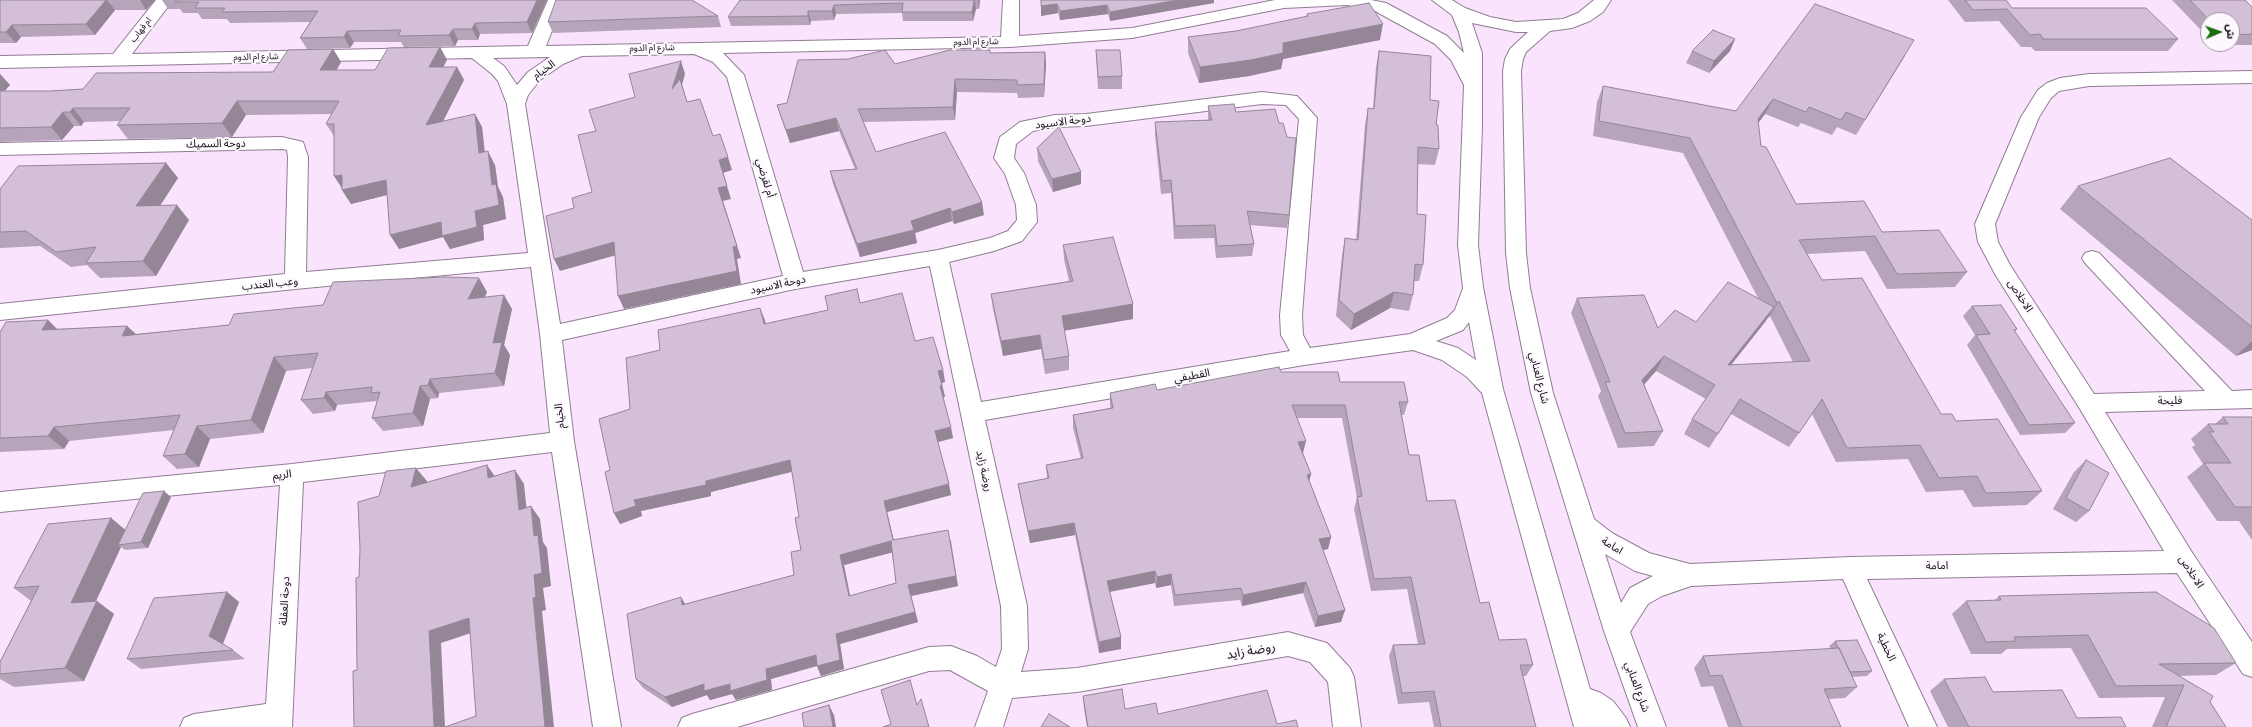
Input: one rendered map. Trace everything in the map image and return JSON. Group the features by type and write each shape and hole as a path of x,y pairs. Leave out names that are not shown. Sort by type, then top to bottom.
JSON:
{"street":[{"name":"ام قهاب","path":"118,60 165,0"},
{"path":"534,51 556,0"},
{"path":"1010,42 1011,0"},
{"name":"شارع ام الدوم","path":"0,62 777,45 1010,42 1132,33 1282,5 1301,0"},
{"path":"1282,5 1347,0 1380,7 1441,40 1459,58 1472,84"},
{"path":"1440,0 1460,12 1486,22 1509,26 1545,27 1566,24 1584,17 1597,8 1603,0"},
{"path":"1460,12 1468,32 1472,53 1473,126 1469,184 1468,245 1473,286 1492,388 1588,727"},
{"name":"شارع العنابي","path":"1545,27 1527,40 1519,49 1514,59 1516,252 1520,288 1542,393 1617,631 1652,727"},
{"path":"735,75 749,60 777,45"},
{"name":"أم لقرضي","path":"693,47 719,58 735,75 795,281"},
{"name":"الخيام","path":"516,104 520,94 534,76 557,60 585,50"},
{"name":"الخيام","path":"475,52 498,70 506,80 516,104 551,334 562,441 607,727"},
{"name":"الاخلاص","path":"2252,77 2089,80 2060,84 2044,94 2030,117 1987,216 1985,224 1988,242 2002,269 2088,403 2184,562 2252,665"},
{"name":"دوحة الاسيود","path":"551,334 795,281 938,257 994,244 1015,236 1027,222 1023,199 1014,173 1004,158 1007,141 1027,126 1055,121 1086,120 1262,98 1291,100 1308,118 1291,315 1292,335 1304,357"},
{"name":"دوحة السميك","path":"0,149 282,143 296,146 298,157 295,281"},
{"name":"روضة زايد","path":"938,257 1014,606 1015,649 1004,686 992,714 989,727"},
{"path":"2092,258 2226,399"},
{"name":"وعب العندب","path":"0,312 295,281 540,259"},
{"name":"القطيفي","path":"971,413 1304,357 1413,342 1455,324 1464,313 1473,286"},
{"name":"القطيفي","path":"1413,342 1450,354 1475,371 1492,388"},
{"name":"فليحة","path":"2088,403 2252,399"},
{"name":"الريم","path":"0,502 292,474 562,441"},
{"name":"دوحة العقلة","path":"278,721 292,474"},
{"name":"امامة","path":"1583,525 1603,541 1644,563 1691,575"},
{"name":"امامة","path":"1617,631 1639,596 1654,587 1691,575 1850,568 2184,562"},
{"name":"الخطية","path":"1850,568 1923,727"},
{"name":"روضة زايد","path":"1004,686 1076,680 1288,644 1318,652 1340,676 1347,727"},
{"path":"692,727 929,659 950,658 968,665 1004,686"},
{"path":"1581,698 1592,702 1603,710 1616,727"},
{"path":"194,727 278,721"}],"building":[{"path":"0,0 106,0 86,24 12,25 6,32 0,32"},
{"path":"177,0 537,0 527,22 475,23 472,29 453,29 449,35 398,36 401,30 347,31 344,37 300,38 318,11 222,12 225,8 195,8 199,2 175,2"},
{"path":"556,0 692,0 718,16 548,22"},
{"path":"740,0 974,0 972,12 902,12 903,3 834,5 832,11 808,11 808,16 728,17"},
{"path":"1041,0 1178,0 1110,12 1107,5 1060,11 1057,4 1041,6"},
{"path":"1965,0 2006,0 2012,8 2146,8 2178,39 2043,39 2040,34 2030,35 2007,9 1973,10"},
{"path":"2190,0 2245,0 2252,7 2252,34 2240,35 2240,12 2201,12"},
{"path":"1369,3 1383,24 1283,43 1283,53 1251,60 1200,67 1188,37 1236,31 1308,16 1307,14"},
{"path":"1815,4 1914,40 1865,120 1846,112 1841,120 1809,107 1806,112 1773,99 1758,119 1761,146 1766,147 1796,204 1864,201 1882,232 1939,230 1967,272 1897,274 1875,236 1799,240 1822,280 1862,278 1941,414 1952,414 1956,421 1998,419 2042,491 1986,493 1977,476 1939,478 1920,445 1847,448 1822,399 1799,433 1740,399 1718,434 1692,419 1715,385 1664,356 1642,380 1663,431 1625,433 1605,382 1610,382 1577,298 1644,295 1658,328 1675,310 1696,322 1728,282 1774,307 1728,365 1810,361 1779,301 1777,303 1690,138 1599,121 1603,86 1736,111"},
{"path":"1713,30 1735,39 1714,61 1692,51"},
{"path":"440,47 429,67 457,67 426,125 475,114 479,153 488,151 492,185 496,184 499,205 475,211 477,227 442,236 441,222 390,235 386,180 342,190 342,175 334,176 334,124 326,124 339,101 237,101 222,123 117,125 130,108 73,108 70,112 63,112 51,127 0,128 0,91 50,91 83,89 96,73 273,72 288,50 333,49 320,70 375,70 388,48"},
{"path":"885,50 895,64 950,50 990,50 990,53 1045,52 1044,84 1017,85 1017,80 955,79 953,107 858,109 876,152 945,132 982,202 952,212 950,208 911,221 914,230 857,244 830,171 857,169 836,118 786,130 777,105 787,103 798,60 848,59"},
{"path":"1096,50 1120,50 1122,76 1098,77"},
{"path":"1379,51 1431,56 1430,100 1439,101 1436,125 1438,125 1439,149 1418,147 1417,214 1426,215 1423,265 1415,264 1413,295 1394,292 1354,314 1339,300 1345,238 1358,240 1368,108 1374,109"},
{"path":"681,61 672,89 680,79 687,102 700,99 713,136 720,134 728,157 719,160 727,186 718,188 737,246 733,247 737,271 618,296 614,242 554,259 546,216 574,208 572,198 592,192 578,135 596,131 589,110 635,97 629,74"},
{"path":"1234,104 1236,112 1275,109 1279,123 1283,123 1287,137 1296,138 1289,215 1247,211 1254,244 1217,246 1215,225 1175,226 1171,180 1162,181 1155,122 1212,120 1208,106"},
{"path":"1059,127 1081,172 1052,179 1037,148"},
{"path":"2170,158 2252,220 2252,327 2078,186"},
{"path":"166,163 136,206 177,205 143,261 86,263 96,247 56,252 26,231 0,232 0,189 18,166"},
{"path":"1113,237 1133,304 1062,316 1069,356 1044,360 1040,335 1001,341 991,294 1073,281 1063,245"},
{"path":"445,277 479,278 468,299 504,295 493,343 502,342 495,373 430,379 428,385 420,386 413,413 372,418 380,392 371,393 372,387 326,392 324,398 301,400 318,353 274,357 251,420 197,426 185,454 163,456 180,415 54,427 48,436 0,438 0,332 6,322 48,320 42,330 127,326 122,336 229,325 234,314 323,305 333,282"},
{"path":"857,289 860,303 902,293 915,341 933,337 943,370 938,371 942,385 940,386 951,427 935,431 949,484 884,501 893,540 948,530 956,576 908,585 915,612 836,634 840,660 817,666 816,655 766,669 767,680 730,691 730,684 704,691 704,684 665,697 636,679 627,614 681,597 682,605 794,575 791,552 801,550 795,518 799,517 790,460 706,481 706,485 634,500 636,506 614,513 605,472 610,470 599,419 630,409 626,358 660,350 658,330 760,308 764,324 828,310 825,296","holes":["891,541 896,583 849,596 840,555"]},
{"path":"2001,305 2017,329 2014,330 2075,423 2029,425 1976,335 1990,334 1972,306"},
{"path":"1279,367 1281,372 1338,372 1340,382 1404,382 1408,402 1399,402 1409,455 1419,455 1427,501 1455,500 1480,603 1489,602 1499,640 1526,639 1533,665 1520,665 1536,727 1441,727 1434,691 1402,693 1393,645 1425,644 1411,577 1374,579 1357,497 1362,496 1345,405 1292,405 1306,441 1298,442 1311,474 1307,475 1331,537 1319,539 1345,610 1318,616 1306,582 1243,595 1241,588 1175,595 1171,574 1157,577 1155,571 1107,581 1121,637 1099,642 1074,523 1028,531 1018,484 1049,478 1046,465 1083,458 1073,415 1113,408 1110,393 1155,384 1157,390"},
{"path":"2223,417 2252,417 2252,507 2235,507 2204,463 2231,463 2209,432 2214,432 2208,424 2228,424"},
{"path":"2086,460 2109,473 2089,511 2066,498"},
{"path":"487,465 488,478 515,470 519,510 531,506 534,536 538,535 542,573 534,575 536,597 533,598 545,727 445,727 476,716 469,618 429,631 434,727 354,727 353,671 357,670 356,578 359,577 360,549 358,502 379,496 386,471 416,468 411,487"},
{"path":"164,491 141,542 118,545 143,493"},
{"path":"111,518 71,603 97,601 65,668 0,674 0,662 39,586 14,588 48,524"},
{"path":"227,592 209,636 233,650 127,659 154,598"},
{"path":"2156,592 2214,628 2236,663 2159,664 2213,696 2210,702 2226,727 2166,727 2184,685 2116,686 2088,635 2014,637 2016,641 1986,642 1966,601 2001,600 1999,596"},
{"path":"1857,640 1872,671 1850,672 1835,641"},
{"path":"1839,648 1857,687 1824,689 1841,727 1742,727 1722,675 1710,676 1703,656"},
{"path":"1985,677 1993,692 2062,690 2077,718 2121,717 2126,727 1969,727 1944,679"},
{"path":"910,680 917,705 921,699 929,727 883,727 891,724 881,690"},
{"path":"1122,689 1125,709 1156,703 1158,714 1267,690 1277,724 1296,720 1298,727 1088,727 1083,696"},
{"path":"829,705 833,727 804,727 802,713"},
{"path":"1049,714 1070,727 1041,727"}]}
